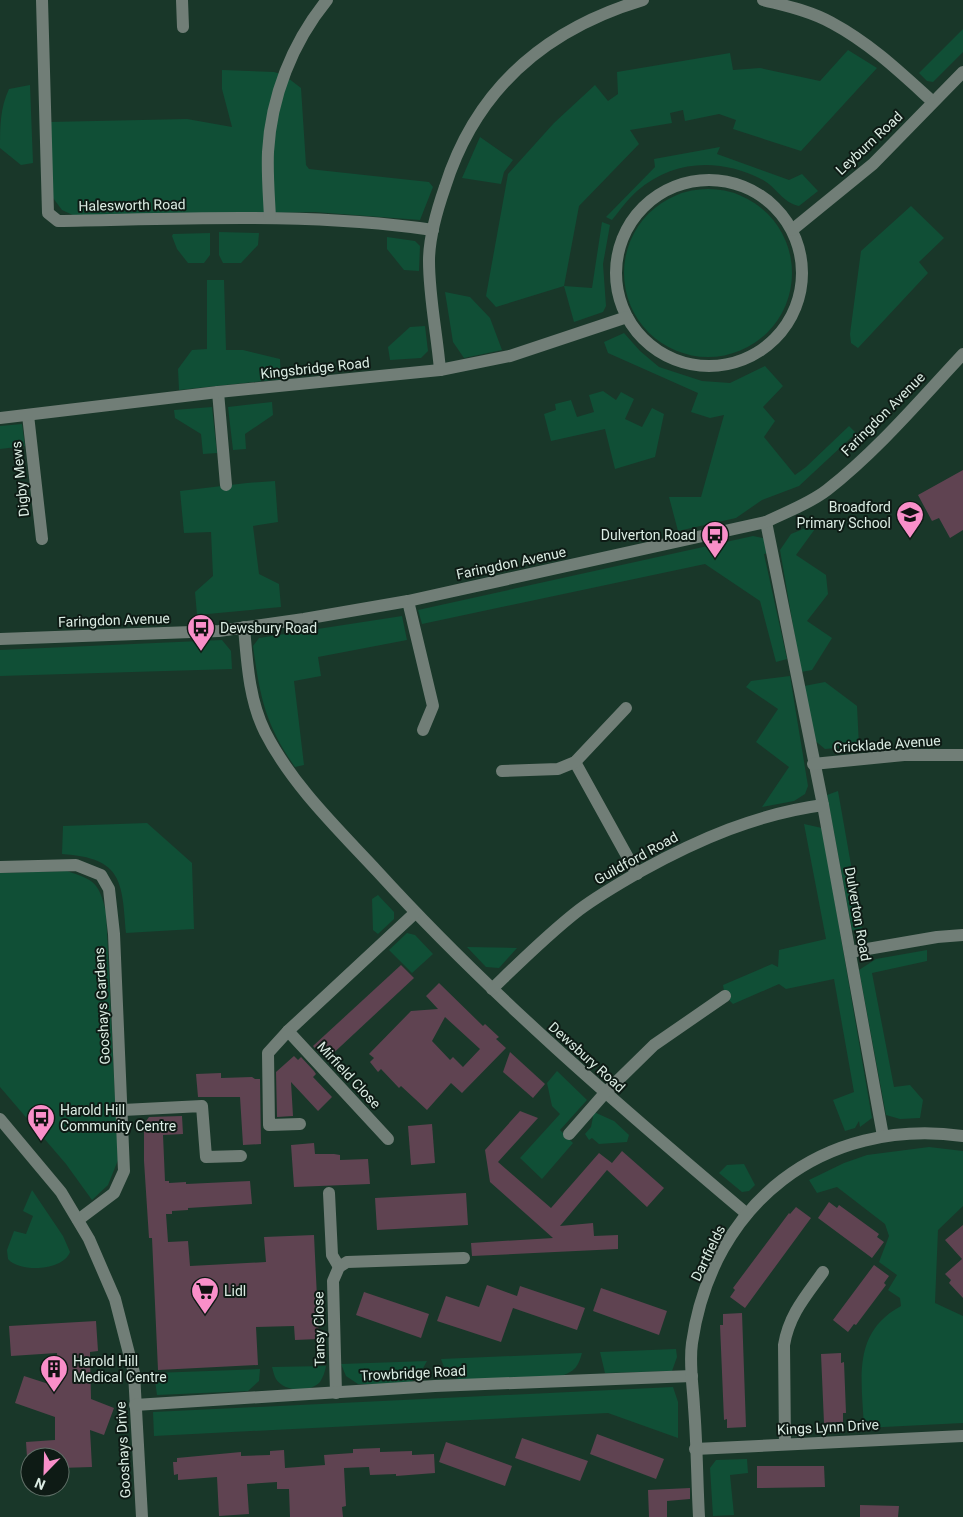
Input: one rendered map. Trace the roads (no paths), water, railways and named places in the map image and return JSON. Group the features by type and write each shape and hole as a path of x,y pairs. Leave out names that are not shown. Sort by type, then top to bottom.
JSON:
{"street":[{"name":"Halesworth Road","path":"42,0 48,213 58,222 270,218 354,221 433,230"},
{"path":"182,0 183,27"},
{"path":"270,218 268,153 273,117 287,67 295,49 327,0"},
{"path":"440,370 429,260 440,200 459,147 480,111 526,60 562,34 620,7 643,0"},
{"path":"763,0 803,11 831,22 873,49 933,102"},
{"name":"Leyburn Road","path":"792,230 873,164 963,72"},
{"path":"706,180 723,181 741,186 751,190 774,206 792,230 801,257 802,286 794,311 777,338 753,356 726,365 696,366 667,357 643,339 627,317 616,287 616,258 626,230 642,207 666,190 694,181 706,180"},
{"name":"Kingsbridge Road","path":"0,418 218,392 440,370 510,356 627,317"},
{"name":"Faringdon Avenue","path":"0,639 147,635 244,628 304,620 408,601 766,522 800,506 826,490 885,436 963,354"},
{"path":"218,392 226,485"},
{"name":"Digby Mews","path":"28,415 42,539"},
{"name":"Dulverton Road","path":"766,522 813,764 823,805 883,1136"},
{"path":"408,601 433,706 423,730"},
{"name":"Dewsbury Road","path":"244,628 250,689 264,731 292,776 415,913 492,989 605,1093 747,1214"},
{"path":"502,771 558,769 576,762 626,708"},
{"name":"Cricklade Avenue","path":"813,764 904,755 963,755"},
{"path":"576,762 636,874"},
{"name":"Guildford Road","path":"492,989 534,948 574,914 605,892 636,874 696,842 732,826 823,805"},
{"name":"Gooshays Gardens","path":"0,867 76,865 101,875 110,889 125,1160 120,1183 105,1202 78,1220"},
{"path":"300,1124 269,1125 266,1065 268,1053 288,1031 415,913"},
{"path":"850,952 937,937 963,935"},
{"path":"569,1134 605,1093 654,1045 726,996"},
{"name":"Mirfield Close","path":"288,1031 388,1139"},
{"path":"123,1110 202,1106 206,1157 241,1156"},
{"name":"Gooshays Drive","path":"0,1119 41,1166 78,1220 99,1260 115,1299 134,1373 142,1517"},
{"name":"Dartfields","path":"699,1517 692,1345 702,1301 712,1271 728,1239 747,1214 786,1176 839,1148 883,1136 914,1133 963,1136"},
{"path":"329,1193 332,1255 339,1267 347,1262 464,1258"},
{"name":"Tansy Close","path":"336,1393 333,1281 339,1267"},
{"path":"785,1444 784,1346 786,1332 791,1316 823,1272"},
{"name":"Trowbridge Road","path":"135,1404 692,1376"},
{"name":"Kings Lynn Drive","path":"695,1449 963,1436"}],"place":[{"name":"Broadford Primary School","path":"910,539"},
{"name":"Dulverton Road","path":"715,559"},
{"name":"Dewsbury Road","path":"201,652"},
{"name":"Harold Hill Community Centre","path":"41,1142"},
{"name":"Lidl","path":"205,1315"},
{"name":"Harold Hill Medical Centre","path":"54,1393"}]}
